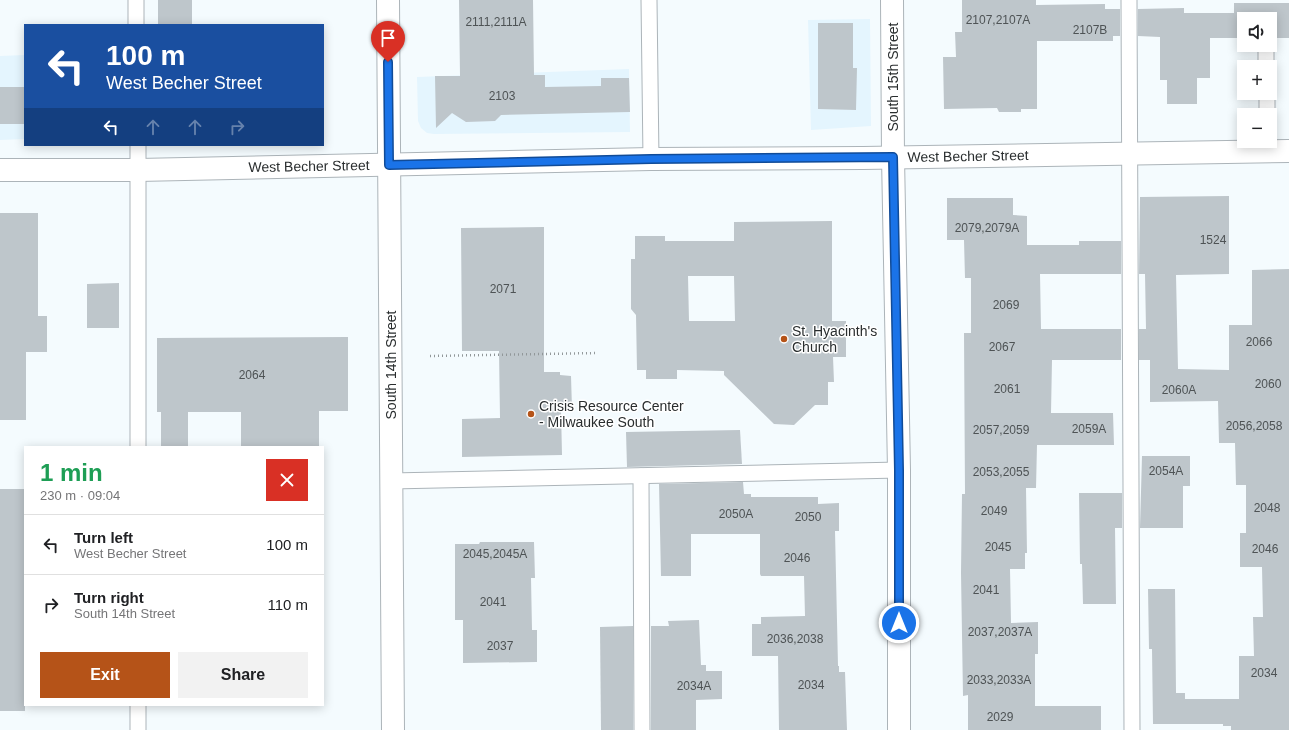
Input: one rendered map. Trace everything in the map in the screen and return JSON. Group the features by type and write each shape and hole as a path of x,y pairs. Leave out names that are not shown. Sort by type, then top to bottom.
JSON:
{"street":[{"name":"South 14th Street","path":"388,0 393,730"},
{"name":"South 15th Street","path":"892,0 893,157 899,470 899,730"},
{"name":"West Becher Street","path":"0,170 138,170 651,159 1130,154 1275,148"}],"lane":[{"path":"136,0 136,24"},
{"path":"649,0 651,159"},
{"path":"1129,0 1132,730"},
{"path":"138,146 138,446"},
{"path":"391,481 899,470"},
{"path":"641,476 642,730"},
{"path":"138,706 138,730"}],"path":[{"path":"430,356 598,353"}],"shaded area":[{"path":"870,19 871,126 811,130 808,20"},
{"path":"24,55 24,139 0,140 0,56"},
{"path":"629,69 630,132 434,134 427,133 421,128 418,121 417,77"}],"building":[{"path":"158,0 192,0 192,24 158,24"},
{"path":"459,0 533,0 534,75 545,75 545,87 601,86 601,78 629,78 630,112 501,115 495,121 466,122 452,113 436,128 435,76 460,76"},
{"path":"962,0 1036,0 1036,5 1105,4 1105,9 1120,9 1120,36 1113,36 1113,41 1037,41 1037,109 1021,109 1021,112 999,112 997,108 944,109 943,57 956,57 955,32 962,32"},
{"path":"1234,3 1289,3 1289,38 1277,38 1277,12 1237,12 1237,38 1210,38 1210,78 1197,78 1197,104 1167,104 1167,80 1160,80 1160,37 1138,36 1138,9 1184,8 1184,13 1234,13"},
{"path":"818,23 853,23 853,68 857,68 856,110 818,109"},
{"path":"0,87 24,87 24,124 0,124"},
{"path":"1229,196 1229,274 1176,275 1178,369 1229,370 1229,325 1252,325 1252,270 1289,269 1289,730 1231,730 1231,726 1223,726 1223,724 1153,724 1152,649 1149,649 1148,589 1175,589 1176,693 1185,693 1185,699 1239,699 1239,656 1254,656 1253,617 1263,617 1262,567 1240,567 1240,533 1246,533 1246,485 1236,485 1235,443 1219,443 1218,401 1150,402 1150,360 1139,360 1139,329 1146,329 1145,274 1139,274 1140,197"},
{"path":"947,198 1013,198 1013,215 1027,216 1027,245 1079,245 1079,241 1121,241 1121,274 1040,274 1041,329 1121,329 1121,360 1052,360 1051,413 1113,413 1114,445 1037,445 1036,488 1026,488 1027,553 1025,553 1025,569 1010,569 1011,623 1038,622 1038,654 1035,654 1035,706 1101,706 1101,730 968,730 968,695 963,696 961,573 962,494 965,494 964,333 971,333 971,278 965,278 964,240 947,240"},
{"path":"0,213 38,213 38,316 47,316 47,352 26,352 26,420 0,420"},
{"name":"St. Hyacinth's Church","path":"832,221 832,321 846,321 846,357 833,357 834,382 828,382 828,405 815,405 794,425 774,424 724,375 724,371 677,370 677,379 646,379 646,370 637,370 636,315 631,309 631,259 635,259 635,236 665,236 665,241 734,241 734,222","holes":["688,276 734,276 735,321 689,321"]},
{"path":"544,227 544,372 560,372 560,375 571,376 572,409 561,410 562,455 462,457 462,419 500,418 499,351 462,351 461,228"},
{"path":"119,283 119,328 87,328 87,284"},
{"path":"348,337 348,411 319,411 319,446 241,446 241,412 188,412 188,446 161,446 161,412 157,412 157,338"},
{"path":"740,430 742,464 627,467 626,432"},
{"path":"1142,456 1190,456 1190,486 1183,486 1183,528 1140,528"},
{"path":"743,482 744,494 751,494 751,497 818,497 818,504 839,503 839,531 835,531 838,666 839,672 845,672 847,730 779,730 778,656 752,656 752,624 761,624 761,617 805,616 804,576 761,576 760,534 691,534 691,576 661,576 659,484"},
{"path":"0,489 24,489 25,711 0,711"},
{"path":"1079,493 1122,493 1122,528 1115,528 1116,604 1083,604 1082,564 1080,564"},
{"path":"480,542 534,542 535,578 531,578 532,630 537,630 537,662 463,663 463,620 455,620 455,544 479,544"},
{"path":"699,620 701,665 706,665 706,671 722,671 722,699 696,700 696,730 651,730 651,626 669,626 668,621"},
{"path":"633,626 633,730 601,730 600,627"}],"place":[{"name":"St. Hyacinth's Church","path":"784,339"},
{"name":"Crisis Resource Center - Milwaukee South","path":"531,414"}],"route":[{"path":"388,62 389,165 651,159 893,157 899,470 899,623"}]}
